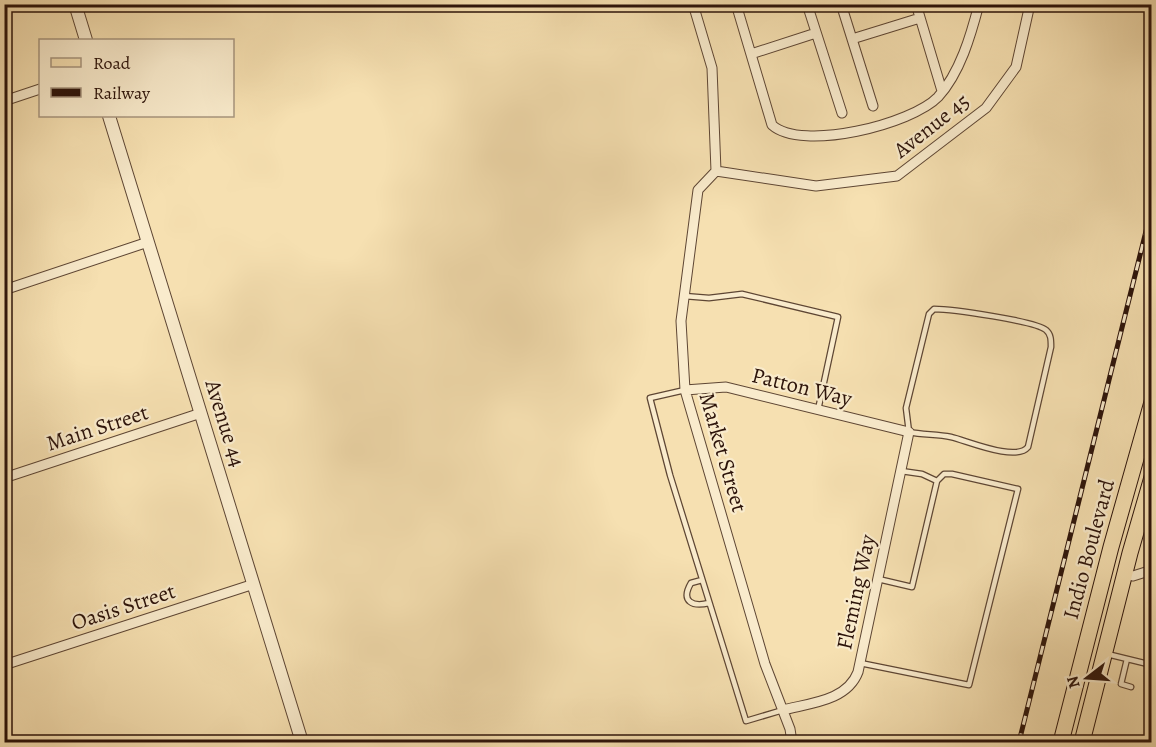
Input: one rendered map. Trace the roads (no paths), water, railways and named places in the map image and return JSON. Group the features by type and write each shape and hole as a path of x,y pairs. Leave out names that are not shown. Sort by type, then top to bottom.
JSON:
{"main road":[{"name":"Indio Boulevard","path":"1060,742 1152,402"},
{"path":"1097,601 1110,584 1125,573 1119,562 1119,550 1133,497 1134,464"},
{"name":"Indio Boulevard","path":"1082,742 1152,477"},
{"path":"1070,742 1082,688 1082,659"}],"street":[{"path":"75,4 86,39"},
{"path":"693,4 712,68 716,171"},
{"path":"736,4 772,125 779,131 797,135 829,135 862,130 926,106 942,90 965,49 979,4"},
{"path":"807,4 842,113"},
{"path":"842,4 873,106"},
{"path":"916,4 942,90"},
{"name":"Avenue 45","path":"716,171 816,186 897,176 986,108 1016,67 1030,4"},
{"path":"852,39 920,18"},
{"path":"751,54 816,33"},
{"path":"4,101 39,89"},
{"name":"Avenue 44","path":"109,117 302,742"},
{"name":"Market Street","path":"716,171 698,190 681,321 685,390 765,664 790,729 792,742"},
{"path":"4,290 148,242"},
{"name":"Patton Way","path":"685,390 726,387 909,432"},
{"name":"Main Street","path":"4,477 201,413"},
{"name":"Fleming Way","path":"783,710 840,695 854,683 909,432"},
{"path":"1125,573 1133,576 1152,570"},
{"name":"Oasis Street","path":"4,665 254,584"}],"lane":[{"path":"684,296 709,298 742,294 838,317 818,410"},
{"path":"934,309 1013,320 1044,328 1050,335 1051,347 1028,447 1024,451 1005,452 951,437 909,432 906,408 929,314 934,309"},
{"path":"685,390 650,398 669,475 746,721 783,710"},
{"path":"900,471 922,474 937,481"},
{"path":"860,663 969,685 1018,489 944,474 937,481 912,587 878,579"},
{"path":"702,579 691,584 687,594 688,599 692,604 698,606 709,603"},
{"path":"1104,654 1152,665"},
{"path":"1127,659 1121,684 1131,687"}],"railway":[{"path":"1019,742 1152,207"}]}
